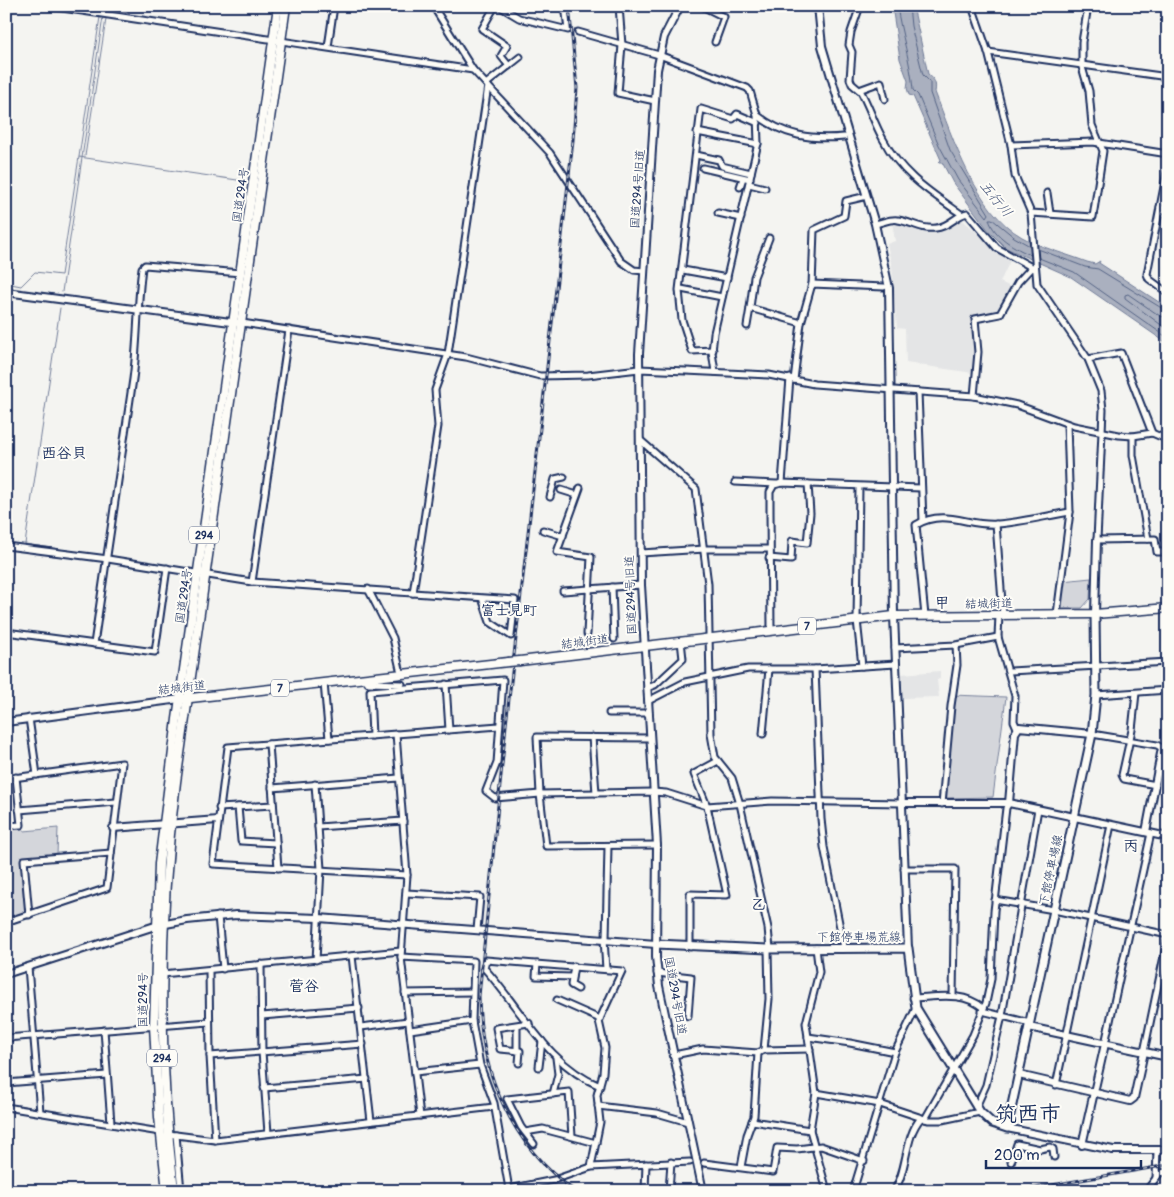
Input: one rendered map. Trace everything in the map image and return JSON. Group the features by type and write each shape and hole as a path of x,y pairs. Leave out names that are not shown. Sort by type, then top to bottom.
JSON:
{"main road":[{"name":"国道294号","path":"167,1191 157,1026 159,925 167,824 277,40 278,6"},
{"name":"国道294号","path":"238,323 241,273 277,40 286,6"},
{"name":"結城街道","path":"184,699 894,616 1096,614 1168,608"},
{"name":"下館停車場線","path":"1007,1128 1092,734 1096,695 1096,614"},
{"name":"国道294号","path":"157,1026 162,974 159,925"},
{"name":"下館停車場荒線","path":"656,944 769,949 908,948 913,998 916,1008 952,1070 978,1109 992,1123 1007,1128"},
{"name":"国道294号","path":"164,1133 174,1191"}],"street":[{"path":"49,6 473,70"},
{"path":"328,47 334,6"},
{"path":"433,6 473,70 550,153 622,260 634,270 644,271"},
{"path":"509,66 501,56 507,46 482,29 497,6 519,18 568,30 565,6"},
{"path":"619,6 622,45 618,93 655,101"},
{"name":"国道294号旧道","path":"680,6 664,37 659,56 655,101 639,369 640,554 657,845 657,973 703,1191"},
{"path":"702,6 724,17 714,42"},
{"path":"818,6 822,46 875,224 889,288 894,616 908,948"},
{"path":"860,6 849,38 852,52 850,79 852,84 860,90 874,115 884,142 902,169 919,184 961,214"},
{"path":"972,6 988,52 1011,145 1015,176 1031,213 1034,268 1037,284 1088,359 1103,401 1096,614"},
{"path":"1031,213 1093,217 1103,151 1092,125 1089,92 1082,67 1082,42 1088,6"},
{"path":"578,32 659,56 747,88 757,115 758,144 722,297 713,350 715,372"},
{"path":"988,52 1082,67 1153,73 1168,77"},
{"path":"413,593 438,426 435,390 448,354 487,85 520,57"},
{"path":"860,90 881,82 886,99"},
{"path":"713,350 692,351 682,320 679,290 682,248 701,110 733,119 737,114 758,123"},
{"path":"757,115 774,128 810,137 844,136"},
{"path":"698,132 758,144"},
{"path":"1011,145 1098,142 1168,154"},
{"path":"696,156 719,160 722,166 751,173"},
{"path":"1168,166 1147,277 1168,293"},
{"path":"703,168 743,178 765,188"},
{"path":"740,187 743,178"},
{"path":"1047,193 1050,213"},
{"path":"771,630 770,492 779,484 801,323 812,286 814,230 844,216 846,201 863,197"},
{"path":"1160,207 1168,213"},
{"path":"718,213 740,218"},
{"path":"875,224 898,219 913,226 936,228 944,227 961,214 967,213 989,241 1006,255 1034,268"},
{"path":"747,326 754,277 769,238"},
{"path":"94,644 108,559 137,345 137,308 142,268 145,265 241,273"},
{"path":"974,396 978,352 975,319 1000,314 1018,282 1034,268"},
{"path":"683,270 727,278"},
{"path":"812,286 884,287"},
{"path":"682,289 722,297"},
{"path":"6,292 137,308 448,354 540,376 588,375 639,369 715,372 792,379 814,384 974,396 1017,405 1067,424 1102,433 1133,436 1152,433 1168,440"},
{"path":"750,308 801,323"},
{"path":"252,582 289,330"},
{"path":"1088,359 1121,353 1152,433"},
{"path":"918,392 923,521"},
{"path":"1057,614 1070,512 1067,424"},
{"path":"1133,436 1133,455 1148,540"},
{"path":"640,440 696,489 705,549 710,638 711,734 715,757 732,778 740,804 768,928 769,999 764,1050"},
{"path":"550,497 555,479 564,477"},
{"path":"736,482 922,488"},
{"path":"769,558 791,560 792,542 807,543 810,513 808,484"},
{"path":"859,486 857,620 862,666"},
{"path":"580,488 557,552 591,557 587,634"},
{"path":"561,490 577,495"},
{"path":"925,616 916,525 923,521 944,516 996,524 1070,512"},
{"path":"894,1191 907,1159 913,1129 923,1119 973,1035 991,979 995,900 1006,808 1009,803 1017,728 1014,721 1015,696 1010,671 998,637 1001,615 996,524"},
{"path":"544,530 563,536"},
{"path":"1097,540 1155,540 1157,552 1168,552"},
{"path":"6,546 108,559 252,582 515,600 510,636 490,622 482,598"},
{"path":"640,554 705,549 769,549"},
{"path":"6,632 155,652 167,568"},
{"path":"563,591 642,585"},
{"path":"612,587 614,639"},
{"path":"368,589 393,638 400,669"},
{"path":"895,648 956,645 998,637"},
{"path":"647,688 655,685 683,659 681,642"},
{"path":"942,804 951,706 957,665 956,645"},
{"path":"1010,671 1096,668 1168,662"},
{"path":"648,701 685,682 748,669 815,669 896,664"},
{"path":"763,734 769,669"},
{"path":"815,669 824,848 844,948"},
{"path":"365,678 368,683 402,684 446,684 502,680 496,764 487,788 488,794 495,798 540,794 654,792 666,793 707,806 772,801 942,804 1009,803 1168,837"},
{"path":"324,683 329,739"},
{"path":"372,736 370,690 402,684"},
{"path":"446,684 449,730"},
{"path":"1096,695 1168,690"},
{"path":"1136,693 1136,709 1122,775 1124,779 1156,785"},
{"name":"結城街道","path":"6,722 184,699"},
{"path":"609,713 649,713"},
{"path":"29,718 37,775"},
{"path":"407,875 213,864 228,747 499,726"},
{"path":"1017,728 1024,726 1092,734 1165,747 1156,785 1149,833 1130,926 1082,1145"},
{"path":"396,734 407,875 401,954 420,1116"},
{"path":"650,738 537,737 540,794 546,846 657,845"},
{"path":"592,737 596,793"},
{"path":"268,744 278,868"},
{"path":"690,947 690,894 727,895 707,806 694,774 718,761"},
{"path":"6,779 122,763 107,888 6,922"},
{"path":"6,826 21,825 16,777"},
{"path":"272,788 399,778"},
{"path":"315,784 322,869 316,960"},
{"path":"19,810 116,802"},
{"path":"220,808 273,804"},
{"path":"238,807 242,840 276,843"},
{"path":"816,1093 880,1104 923,1119 942,1120 978,1109 986,1086 1002,1016 1038,809"},
{"path":"114,828 218,820"},
{"path":"318,827 402,821"},
{"path":"1056,1084 1111,825"},
{"path":"606,969 608,846"},
{"path":"29,915 24,860 111,853"},
{"path":"904,869 955,869 953,996"},
{"path":"406,892 480,897 477,930"},
{"path":"995,900 1054,910 1168,936 1133,1100 1130,1101 1093,1093 1018,1075"},
{"path":"218,916 222,969"},
{"path":"6,974 159,925 218,916 319,918 656,944"},
{"path":"816,948 819,972 807,1015 808,1037 816,1093 810,1130 827,1191"},
{"path":"162,974 352,956 401,954 474,961 472,1021 480,1065 494,1108 509,1189 554,1180 591,1167 690,1162"},
{"path":"352,956 371,1121"},
{"path":"591,1167 600,1122 598,1106 605,1048 600,1019 622,971 486,960 484,968 556,1058 587,1081 600,1086"},
{"path":"261,964 262,1052 268,1133"},
{"path":"537,964 536,976 572,977"},
{"path":"574,966 571,985 578,989"},
{"path":"28,967 40,1112"},
{"path":"209,970 210,1056 215,1140"},
{"path":"657,973 691,977 688,1016"},
{"path":"405,993 472,992"},
{"path":"913,998 953,996 970,998 982,1009 1029,1025 1168,1057"},
{"path":"557,1000 600,1019"},
{"path":"262,1016 359,1008"},
{"path":"853,1191 864,1161 895,1052 916,1008"},
{"path":"361,1027 408,1021"},
{"path":"410,1030 472,1021"},
{"path":"6,1038 209,1022"},
{"path":"517,1051 500,1050 496,1028 529,1023"},
{"path":"517,1026 517,1051 520,1051 519,1063"},
{"path":"104,1030 111,1123"},
{"path":"808,1037 895,1052"},
{"path":"539,1067 542,1040"},
{"path":"210,1056 363,1044"},
{"path":"674,1055 703,1048 758,1053 764,1050 810,1049"},
{"path":"741,1167 747,1135 752,1121 758,1053"},
{"path":"553,1094 558,1074 556,1058"},
{"path":"415,1072 480,1065"},
{"path":"6,1083 108,1075"},
{"path":"264,1088 367,1079"},
{"path":"534,1144 525,1132 507,1099 570,1092 572,1136"},
{"path":"598,1106 657,1113 688,1122"},
{"path":"6,1107 215,1140 494,1108"},
{"path":"752,1121 810,1130"},
{"path":"1007,1128 1113,1150 1168,1150"},
{"path":"525,1132 543,1129 596,1144"},
{"path":"176,1135 182,1191"},
{"path":"1011,1162 1017,1144 1040,1149 1050,1147 1053,1149 1054,1157"},
{"path":"704,1163 773,1172 778,1148 797,1149 816,1146 864,1161"},
{"path":"1156,1151 1156,1179"},
{"path":"669,1191 671,1162"},
{"path":"645,1191 646,1164"},
{"path":"1146,1191 1160,1173 1168,1172"}],"shaded area":[{"path":"959,217 1010,261 1000,282 1013,288 1000,309 994,313 972,317 975,353 973,373 906,363 905,329 897,328 892,268 887,244 895,241 892,222 898,221 927,230 948,227"},
{"path":"1091,578 1090,599 1082,608 1060,608 1062,581"},
{"path":"940,671 940,679 937,680 939,697 902,698 901,674"},
{"path":"952,695 1006,697 993,797 944,798"},
{"path":"23,827 24,831 58,828 57,855 22,858 26,912 6,919 6,829"}],"water":[{"path":"892,6 913,6 928,74 935,82 935,92 958,152 979,192 992,210 1006,225 1022,237 1046,248 1087,262 1095,264 1100,261 1099,263 1168,308 1168,344 1071,277 1006,248 989,231 953,183 942,162 939,162 941,160 913,96 909,95 908,81 900,59"}],"waterway":[{"path":"101,10 102,6"},
{"path":"104,13 105,6"},
{"path":"107,11 108,6"},
{"path":"79,157 100,17"},
{"path":"62,292 103,17"},
{"path":"85,156 106,19"},
{"path":"6,283 21,286 35,272 61,275 79,157 244,181"},
{"path":"60,308 25,544 105,556"}],"railway":[{"path":"569,6 577,88 573,140 506,725 479,996 485,1052 503,1105 517,1130 533,1152 553,1173 575,1191"},
{"path":"1017,1191 1168,1165"}],"district":[{"name":"西谷貝","path":"64,453"},
{"name":"甲","path":"942,603"},
{"name":"富士見町","path":"509,610"},
{"name":"丙","path":"1131,846"},
{"name":"乙","path":"758,904"},
{"name":"菅谷","path":"304,986"},
{"name":"筑西市","path":"1028,1114"}],"water label":[{"name":"五行川","path":"996,199"}]}
